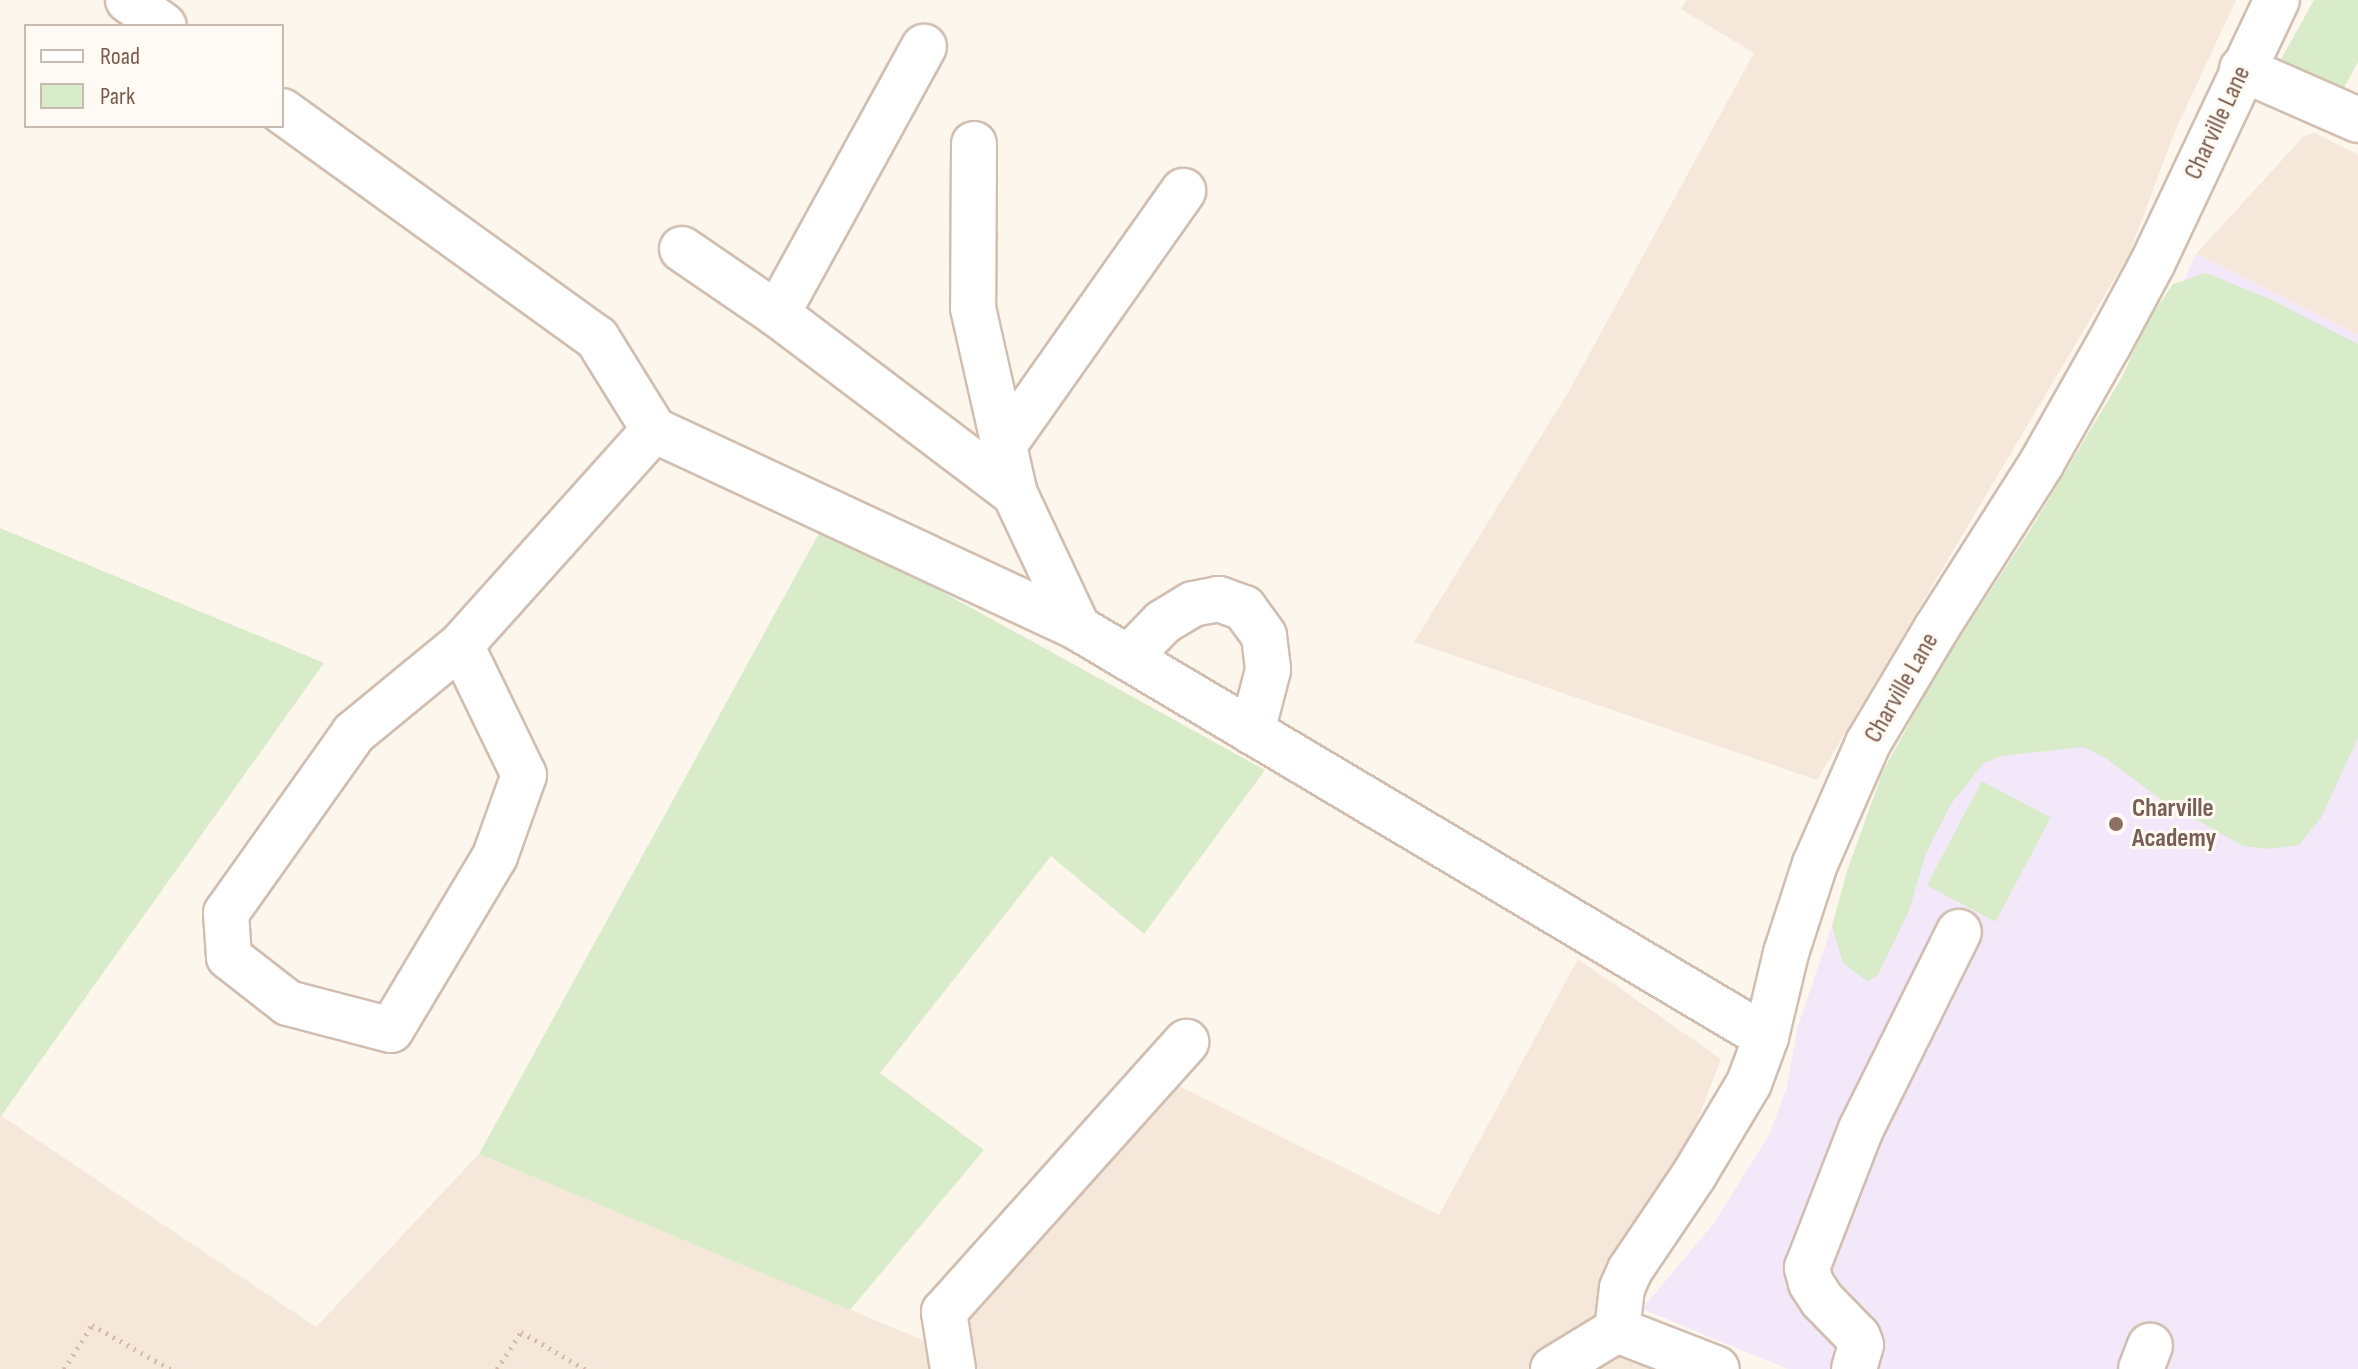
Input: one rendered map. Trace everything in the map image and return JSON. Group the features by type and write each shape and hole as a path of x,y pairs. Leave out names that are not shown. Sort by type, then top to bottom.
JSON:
{"street":[{"path":"128,0 161,24"},
{"name":"Charville Lane","path":"1617,1330 1622,1288 1630,1270 1730,1118 1766,1037 1786,953 1815,864 1868,743 2041,464 2109,344 2159,249 2277,0"},
{"path":"777,314 924,47"},
{"path":"2242,69 2358,120"},
{"path":"284,112 597,338 654,430 1078,628 1766,1037"},
{"path":"974,144 973,308 1015,494 1078,628"},
{"path":"1004,445 1183,191"},
{"path":"682,249 777,314 1015,494"},
{"path":"461,645 524,775 495,856 391,1030 288,1003 229,957 226,913 354,733 461,645 654,430"},
{"path":"1128,658 1163,622 1193,604 1219,599 1244,608 1264,636 1268,670 1252,732"},
{"path":"1854,1369 1861,1345 1858,1337 1822,1300 1811,1283 1807,1268 1861,1129 1959,932"},
{"path":"953,1369 944,1312 1186,1042"},
{"path":"1553,1369 1617,1330 1717,1369"}],"path":[{"path":"64,1369 92,1325 170,1369"},
{"path":"497,1369 521,1332 585,1369"}],"shaded area":[{"path":"1687,0 2236,0 2175,131 2129,254 1817,780 1414,642 1569,391 1754,53 1681,9"},
{"path":"2315,133 2358,155 2358,335 2196,254 2304,136"},
{"name":"Charville Academy","path":"2196,254 2358,335 2358,1369 1788,1369 1642,1309 1714,1223 1769,1135 1787,1087 1797,1029 1845,887 2152,348"},
{"path":"1578,959 1721,1059 1617,1329 1717,1369 0,1369 0,1115 316,1327 479,1154 932,1344 1175,1084 1439,1215"}],"green space":[{"path":"2314,0 2358,0 2358,62 2344,88 2280,61"},
{"path":"2206,273 2270,299 2358,344 2358,738 2321,818 2299,845 2271,849 2243,846 2163,801 2107,759 2084,747 2001,756 1984,763 1951,804 1926,853 1909,911 1877,976 1867,981 1843,963 1832,926 1847,871 1883,771 1941,666 2029,532 2121,379 2147,322 2173,284"},
{"path":"823,526 1265,770 1144,934 1051,856 880,1073 984,1150 850,1310 479,1154"},
{"path":"0,528 324,663 1,1116 0,1115"},
{"path":"1982,781 2051,818 1995,922 1927,885"}],"place":[{"name":"Charville Academy","path":"2116,824"}]}
